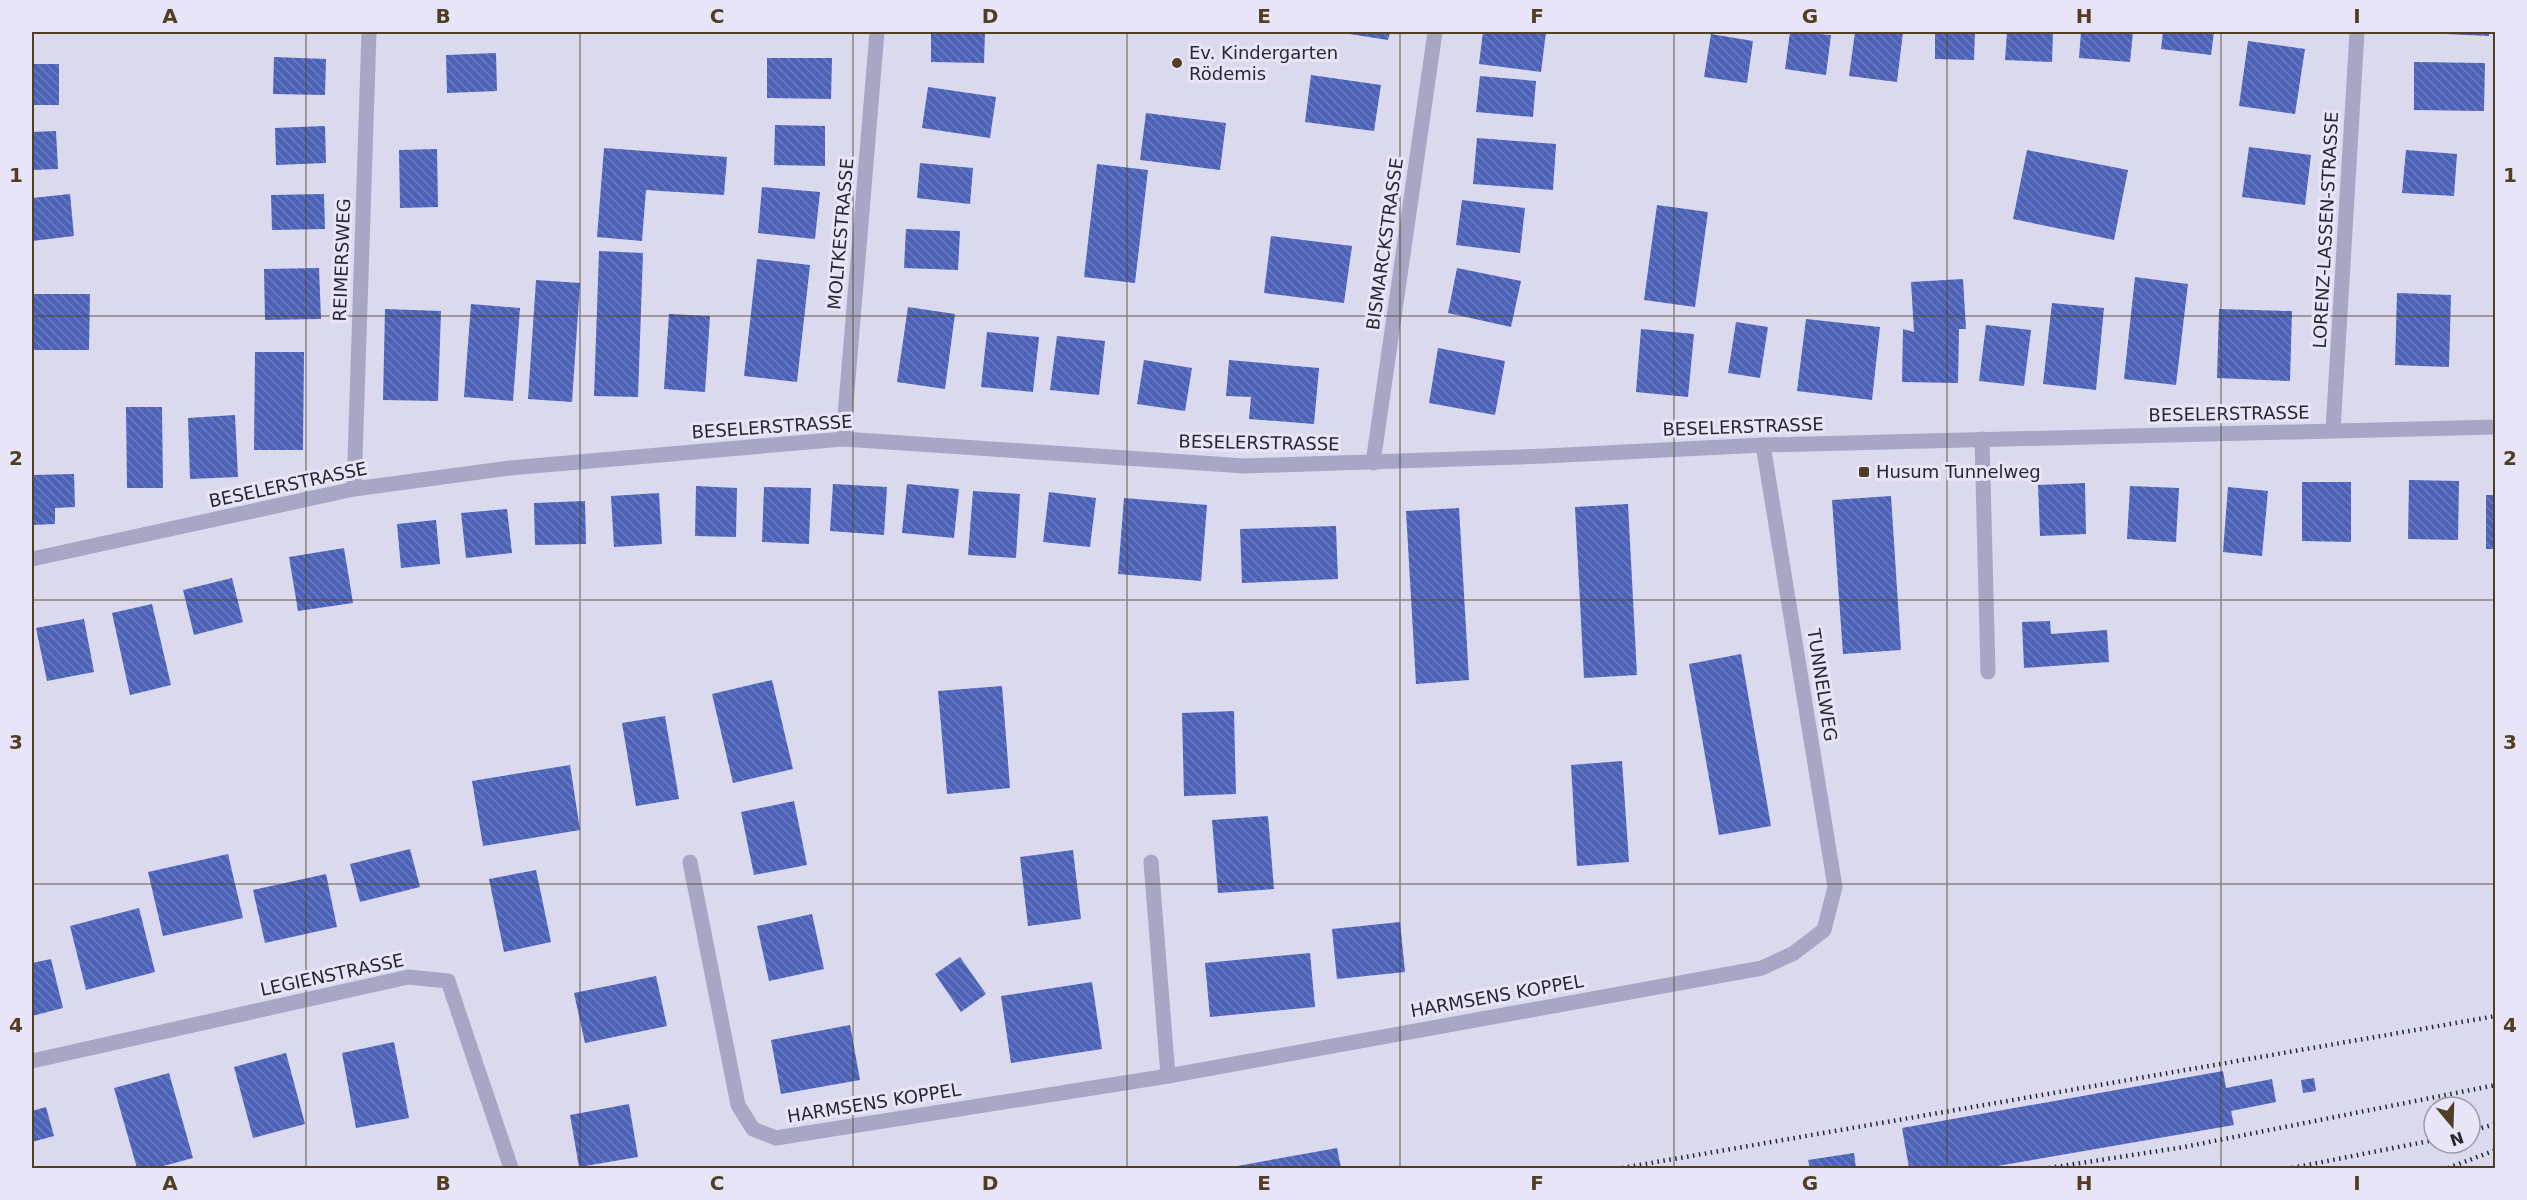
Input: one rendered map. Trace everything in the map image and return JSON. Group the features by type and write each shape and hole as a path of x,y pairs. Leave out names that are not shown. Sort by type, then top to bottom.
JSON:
{"street":[{"name":"REIMERSWEG","path":"354,489 369,32"},
{"name":"MOLTKESTRASSE","path":"843,439 877,32"},
{"name":"BISMARCKSTRASSE","path":"1373,463 1435,32"},
{"name":"LORENZ-LASSEN-STRASSE","path":"2334,430 2357,32"},
{"name":"BESELERSTRASSE","path":"32,559 354,489 510,468 843,439 1245,466 1373,463 1763,445 2496,427"},
{"path":"1982,439 1988,672"},
{"name":"TUNNELWEG","path":"1763,445 1833,877 1834,887 1824,930"},
{"name":"HARMSENS KOPPEL","path":"690,862 738,1105 753,1128 776,1138 1168,1076 1762,968 1794,953 1824,930"},
{"path":"1151,862 1168,1076"},
{"name":"LEGIENSTRASSE","path":"32,1060 408,977 448,981 511,1168"}],"building":[{"path":"931,32 985,32 984,63 931,62"},
{"path":"1337,32 1390,32 1388,40"},
{"path":"1483,32 1546,32 1541,72 1479,64"},
{"path":"1790,32 1831,35 1826,75 1785,69"},
{"path":"1855,32 1903,32 1897,82 1849,76"},
{"path":"1935,32 1975,32 1974,60 1935,59"},
{"path":"2007,32 2053,32 2052,62 2005,60"},
{"path":"2081,32 2133,32 2130,62 2079,58"},
{"path":"2163,32 2214,32 2211,55 2161,49"},
{"path":"2489,32 2489,36 2423,33"},
{"path":"1711,34 1753,41 1747,83 1704,77"},
{"path":"2248,41 2305,49 2295,114 2239,106"},
{"path":"496,53 497,91 447,93 446,55"},
{"path":"274,57 326,59 325,95 273,94"},
{"path":"767,58 832,58 831,99 767,98"},
{"path":"2414,62 2485,63 2484,111 2414,110"},
{"path":"32,64 59,64 59,105 32,105"},
{"path":"1311,75 1381,85 1374,131 1305,122"},
{"path":"1480,76 1536,81 1533,117 1476,112"},
{"path":"928,87 996,97 990,138 922,128"},
{"path":"1146,113 1226,123 1220,170 1140,160"},
{"path":"775,125 825,126 825,166 774,165"},
{"path":"325,126 326,163 276,165 275,128"},
{"path":"56,131 58,169 32,170 32,132"},
{"path":"1477,138 1556,144 1553,190 1473,184"},
{"path":"2249,147 2311,155 2305,205 2242,197"},
{"path":"604,148 727,157 724,195 646,190 642,241 597,237"},
{"path":"437,149 438,207 400,208 399,150"},
{"path":"2027,150 2128,170 2114,240 2013,219"},
{"path":"2406,150 2457,154 2454,196 2402,193"},
{"path":"920,163 973,168 970,204 917,198"},
{"path":"1097,164 1148,170 1135,283 1084,277"},
{"path":"762,187 820,192 815,239 758,233"},
{"path":"70,194 74,236 32,241 32,198"},
{"path":"324,194 325,229 272,230 271,195"},
{"path":"1462,200 1525,208 1520,253 1456,245"},
{"path":"1657,205 1708,212 1695,307 1644,300"},
{"path":"906,229 960,231 958,270 904,268"},
{"path":"1271,236 1352,246 1344,303 1264,293"},
{"path":"599,251 643,253 638,397 594,396"},
{"path":"757,259 810,265 797,382 744,376"},
{"path":"319,268 321,319 265,320 264,269"},
{"path":"1457,268 1521,281 1511,327 1448,313"},
{"path":"2135,277 2188,284 2176,385 2124,379"},
{"path":"1963,279 1966,329 1959,329 1958,383 1902,382 1903,329 1914,332 1911,282"},
{"path":"536,280 580,283 572,402 528,399"},
{"path":"2397,293 2451,295 2449,367 2395,365"},
{"path":"32,294 90,294 89,350 32,350"},
{"path":"2052,303 2104,308 2096,390 2043,384"},
{"path":"471,304 520,308 513,401 464,397"},
{"path":"908,307 955,314 945,389 897,382"},
{"path":"385,309 441,311 438,401 383,400"},
{"path":"2219,309 2292,311 2290,381 2217,378"},
{"path":"669,314 710,316 705,392 664,389"},
{"path":"1806,319 1880,327 1872,400 1797,391"},
{"path":"1736,322 1768,327 1760,378 1728,373"},
{"path":"1986,325 2031,330 2024,386 1979,381"},
{"path":"1641,329 1694,334 1688,397 1636,392"},
{"path":"987,332 1039,337 1033,392 981,387"},
{"path":"1057,336 1105,341 1099,395 1050,390"},
{"path":"1438,348 1505,361 1495,415 1429,403"},
{"path":"255,352 304,352 303,450 254,450"},
{"path":"1144,360 1192,368 1185,411 1137,404"},
{"path":"1229,360 1319,368 1314,424 1249,419 1251,397 1226,396"},
{"path":"126,407 162,407 163,488 127,488"},
{"path":"235,415 238,477 190,479 188,418"},
{"path":"74,474 75,507 55,508 55,524 32,525 32,475"},
{"path":"2409,480 2459,481 2458,540 2408,539"},
{"path":"2302,482 2351,482 2351,542 2302,541"},
{"path":"2085,483 2086,534 2040,536 2038,485"},
{"path":"833,484 887,487 884,535 830,531"},
{"path":"907,484 959,489 954,538 902,533"},
{"path":"696,486 737,488 736,537 695,536"},
{"path":"2130,486 2179,488 2176,542 2127,539"},
{"path":"764,487 811,488 809,544 762,542"},
{"path":"2228,487 2268,491 2262,556 2223,552"},
{"path":"973,491 1020,494 1016,558 968,555"},
{"path":"1049,492 1096,498 1090,547 1043,542"},
{"path":"659,493 662,544 614,547 611,496"},
{"path":"2486,495 2496,495 2496,549 2486,549"},
{"path":"1891,496 1901,650 1843,654 1832,500"},
{"path":"1124,498 1207,505 1201,581 1118,574"},
{"path":"585,501 586,544 535,545 534,503"},
{"path":"1628,504 1637,675 1584,678 1575,507"},
{"path":"1459,508 1469,680 1416,684 1406,511"},
{"path":"507,509 512,553 466,558 461,513"},
{"path":"436,520 440,564 401,568 397,524"},
{"path":"1336,526 1338,579 1242,583 1240,529"},
{"path":"344,548 353,603 298,611 289,557"},
{"path":"232,578 243,622 194,635 183,590"},
{"path":"152,604 171,685 130,695 112,613"},
{"path":"84,619 94,672 47,681 36,628"},
{"path":"2050,621 2051,634 2107,630 2109,662 2024,668 2022,622"},
{"path":"1741,654 1771,826 1719,835 1689,664"},
{"path":"772,680 793,769 733,783 712,694"},
{"path":"1002,686 1010,788 947,794 938,691"},
{"path":"1234,711 1236,794 1184,796 1182,713"},
{"path":"665,716 679,799 636,806 622,723"},
{"path":"1622,761 1629,862 1577,866 1571,765"},
{"path":"570,765 580,830 483,846 472,781"},
{"path":"794,801 807,865 754,875 741,812"},
{"path":"1268,816 1274,889 1218,893 1212,820"},
{"path":"410,849 420,887 360,902 350,864"},
{"path":"1073,850 1081,919 1028,926 1020,857"},
{"path":"228,854 243,918 163,936 148,872"},
{"path":"536,870 551,942 504,952 489,879"},
{"path":"326,874 337,927 265,943 253,890"},
{"path":"139,908 155,972 86,990 70,926"},
{"path":"812,914 824,969 769,981 757,926"},
{"path":"1400,922 1405,972 1337,979 1332,929"},
{"path":"1310,953 1315,1007 1210,1017 1205,963"},
{"path":"960,957 986,994 961,1012 935,974"},
{"path":"51,959 63,1008 32,1016 32,963"},
{"path":"656,976 667,1026 585,1043 574,993"},
{"path":"1092,982 1102,1049 1011,1063 1001,996"},
{"path":"850,1025 860,1080 781,1094 771,1040"},
{"path":"394,1042 409,1118 356,1128 342,1053"},
{"path":"286,1053 305,1124 253,1138 234,1067"},
{"path":"2223,1071 2226,1088 2272,1079 2276,1102 2231,1111 2234,1125 1986,1168 1909,1168 1902,1128"},
{"path":"169,1073 193,1158 156,1168 137,1168 114,1088"},
{"path":"2314,1078 2316,1091 2303,1093 2301,1080"},
{"path":"629,1104 638,1157 579,1167 570,1115"},
{"path":"46,1107 54,1136 32,1142 32,1111"},
{"path":"1337,1148 1341,1168 1232,1168 1232,1167"},
{"path":"1854,1153 1856,1168 1810,1168 1808,1160"}],"railway":[{"path":"1622,1168 2496,1016"},
{"path":"2049,1168 2184,1147 2496,1085"},
{"path":"2482,1128 2496,1124"},
{"path":"2292,1168 2422,1142"},
{"path":"2448,1168 2496,1150"}],"place":[{"name":"Ev. Kindergarten Rödemis","path":"1177,63"},
{"name":"Husum Tunnelweg","path":"1864,472"}]}
